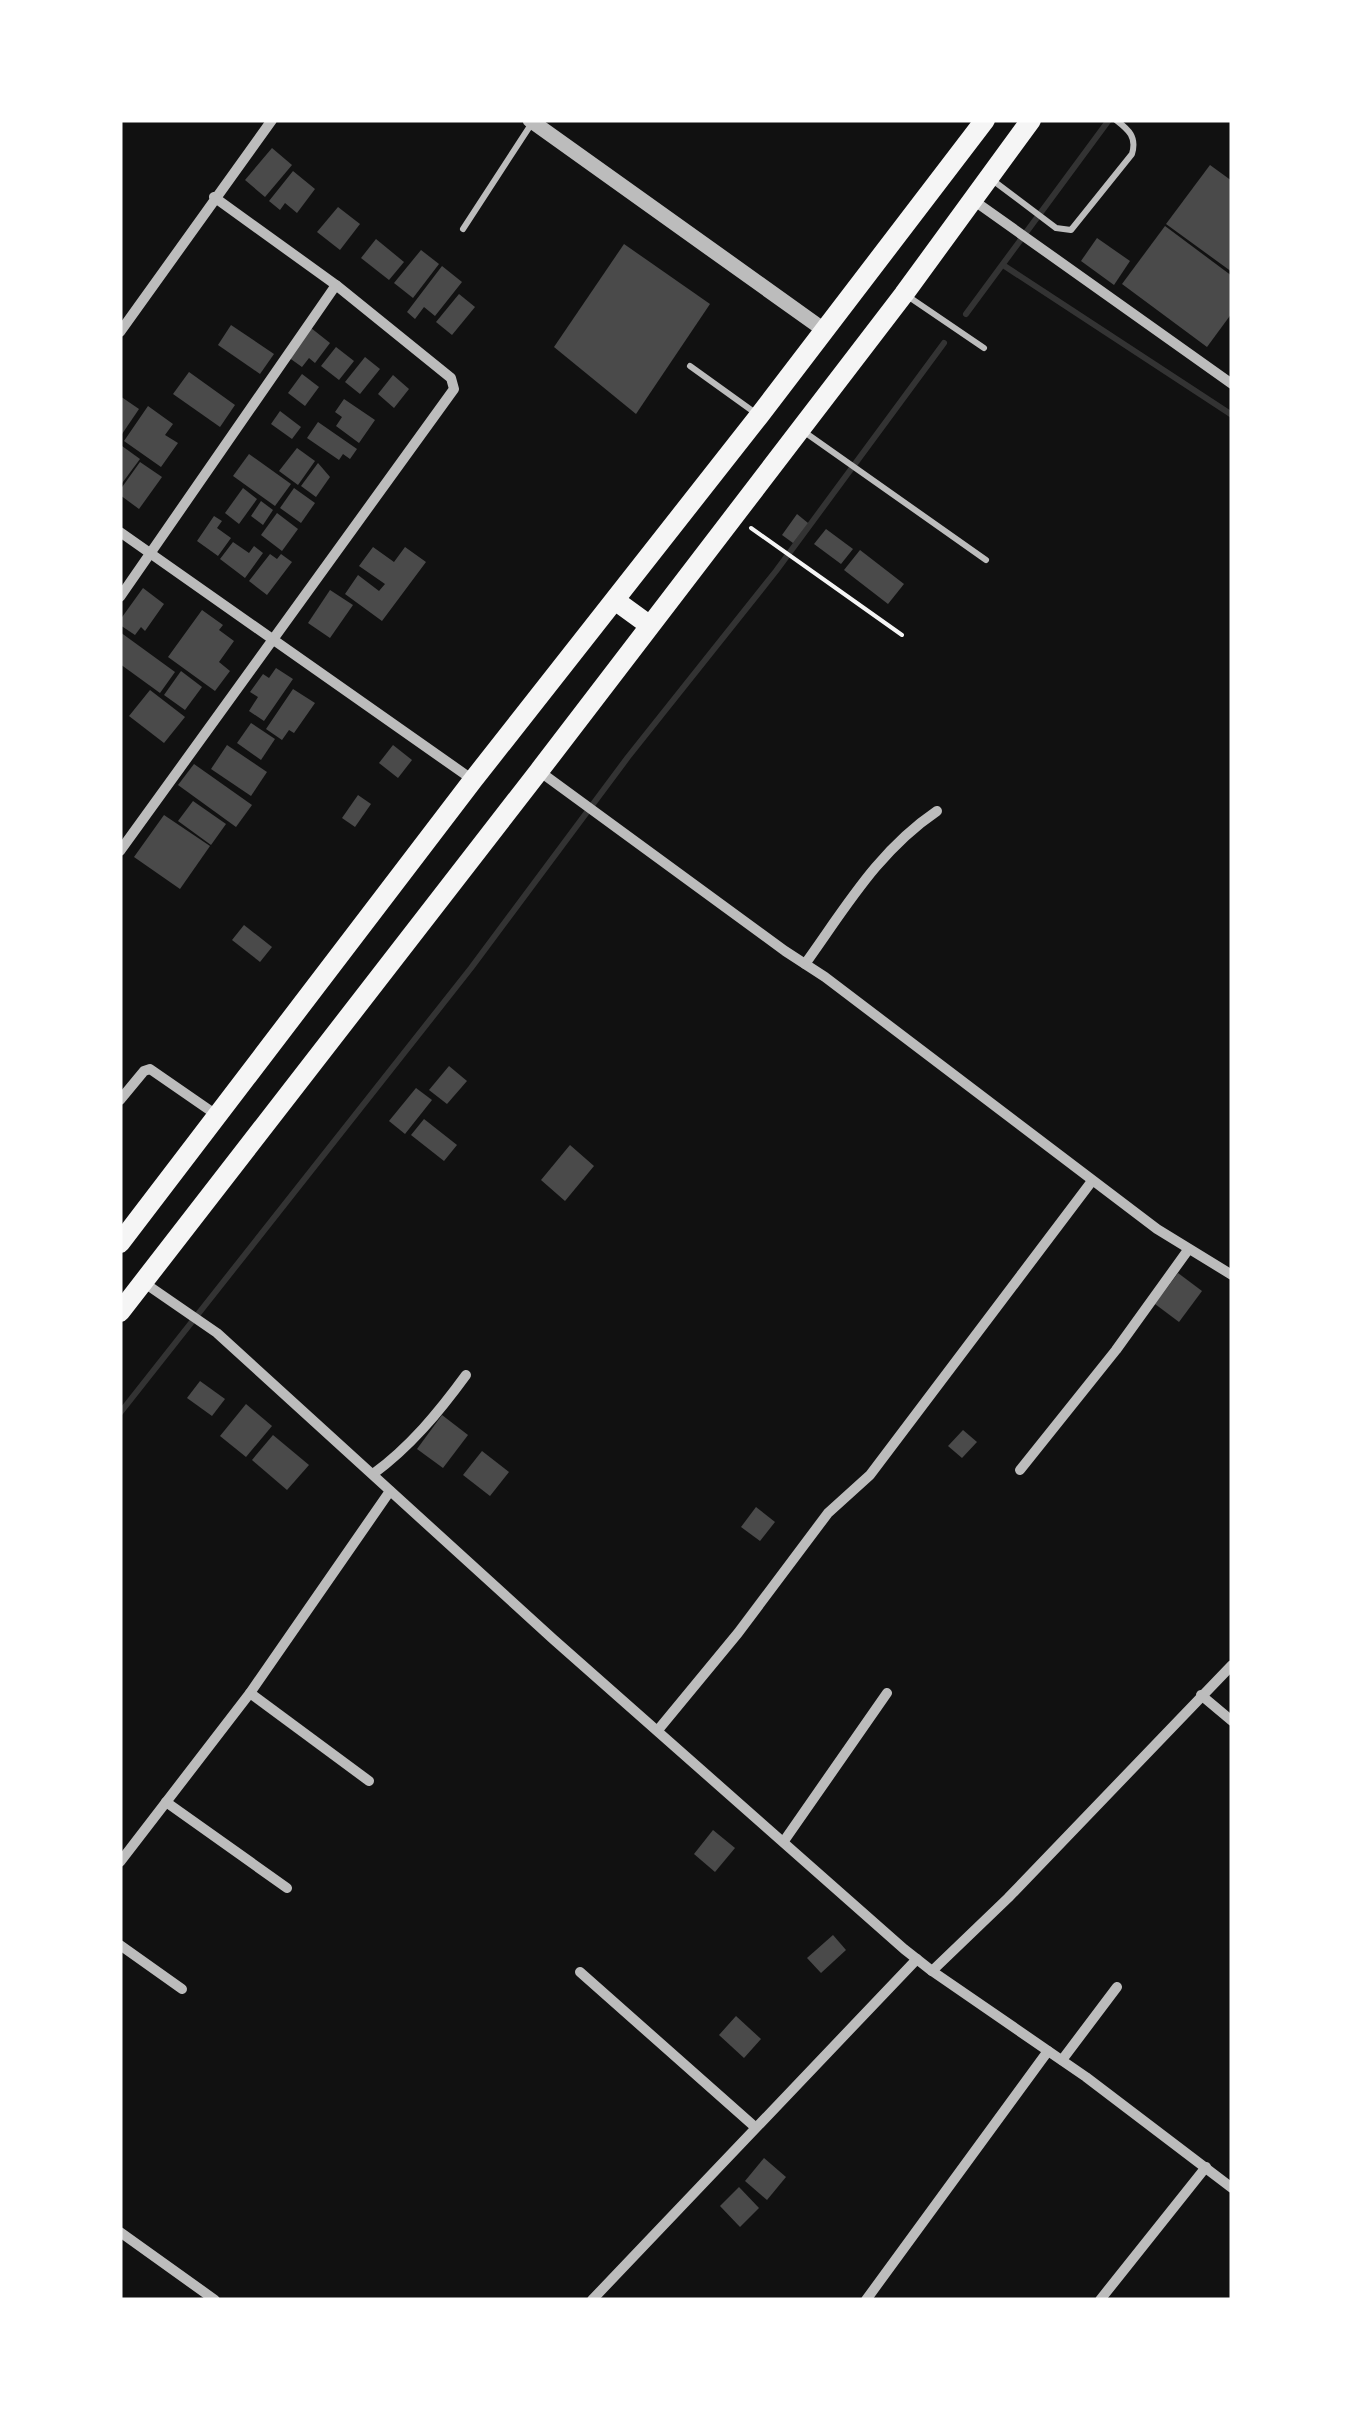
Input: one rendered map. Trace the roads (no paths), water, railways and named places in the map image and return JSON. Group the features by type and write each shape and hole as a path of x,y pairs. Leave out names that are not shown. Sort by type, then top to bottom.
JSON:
{"highway":[{"path":"120,1243 985,120"},
{"path":"120,1312 904,294 1031,120"},
{"path":"616,601 649,626"}],"street":[{"path":"120,332 272,120"},
{"path":"532,121 824,330"},
{"path":"120,852 454,389 452,378 336,285 214,197"},
{"path":"974,200 1232,384"},
{"path":"120,597 336,285"},
{"path":"120,532 474,780"},
{"path":"539,771 806,964 1188,1250 1232,1275"},
{"path":"806,964 884,854 910,829 937,811"},
{"path":"120,1100 150,1069 218,1116"},
{"path":"658,1730 738,1633 828,1513 870,1475 1092,1180"},
{"path":"1020,1470 1116,1350 1188,1250"},
{"path":"143,1282 217,1334 932,1972 1062,2060 1232,2188"},
{"path":"373,1474 396,1457 430,1421 466,1375"},
{"path":"120,1862 250,1693 390,1491"},
{"path":"932,1972 1232,1665"},
{"path":"250,1693 369,1781"},
{"path":"784,1842 887,1693"},
{"path":"1202,1695 1232,1721"},
{"path":"166,1802 287,1888"},
{"path":"120,1946 182,1989"},
{"path":"592,2300 917,1959"},
{"path":"580,1972 755,2128"},
{"path":"1062,2060 1117,1987"},
{"path":"866,2300 1048,2051"},
{"path":"1100,2300 1206,2167"},
{"path":"120,2232 215,2300"}],"lane":[{"path":"990,178 1056,228 1071,230 1133,148 1130,131 1116,120"},
{"path":"464,229 532,121"},
{"path":"904,294 984,348"},
{"path":"690,366 760,416"},
{"path":"800,428 986,560"}],"waterway":[{"path":"966,314 1109,120"},
{"path":"1003,265 1232,415"},
{"path":"120,1413 471,968 628,757 776,571 944,343"}]}
